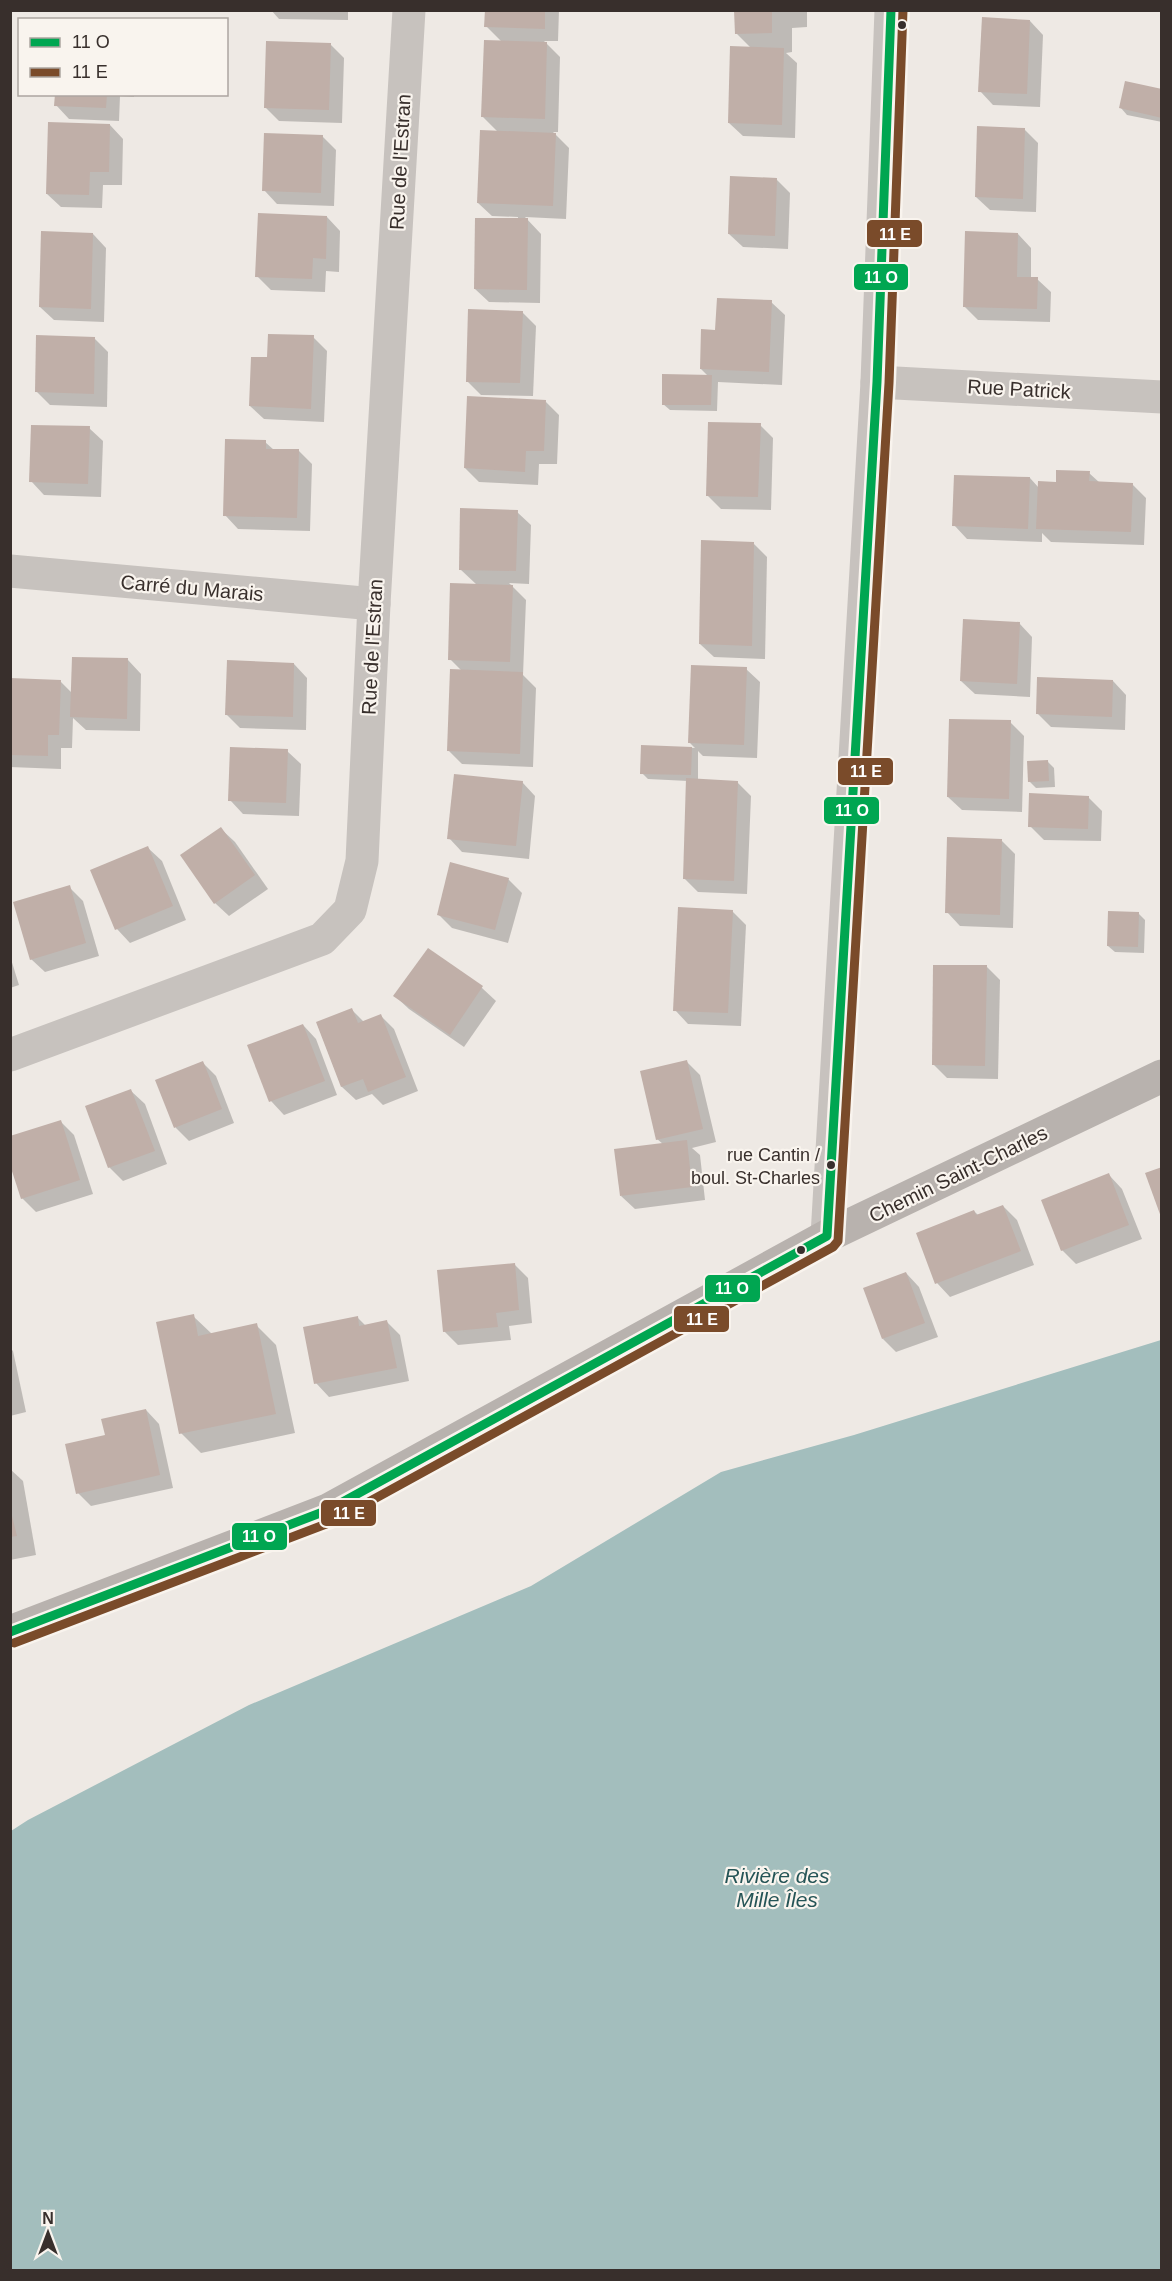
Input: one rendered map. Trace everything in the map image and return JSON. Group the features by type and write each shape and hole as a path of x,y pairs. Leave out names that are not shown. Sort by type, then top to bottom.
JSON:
{"main road":[{"name":"Chemin Saint-Charles","path":"10,1632 328,1510 827,1236 1161,1076"}],"street":[{"name":"Rue de l'Estran","path":"10,1055 322,939 350,910 362,861 374,604 409,10"},
{"path":"827,1236 878,382 891,10"},
{"name":"Rue Patrick","path":"878,382 1161,397"},
{"name":"Carré du Marais","path":"10,571 374,604"}],"water":[{"name":"Rivière des Mille Îles","path":"1161,1340 1161,2270 11,2270 11,1831 249,1705 531,1586 721,1472 854,1435"}],"building":[{"path":"485,10 545,10 545,29 484,27"},
{"path":"734,10 772,10 772,33 735,34"},
{"path":"982,17 1030,20 1027,94 978,92"},
{"path":"484,40 547,42 545,119 481,117"},
{"path":"266,41 331,43 329,110 264,108"},
{"path":"730,46 784,48 782,125 728,123"},
{"path":"1125,81 1162,89 1162,118 1119,108"},
{"path":"55,96 107,96 106,108 54,106"},
{"path":"48,122 110,124 109,172 90,172 89,195 46,194"},
{"path":"977,126 1025,128 1023,199 975,197"},
{"path":"480,130 556,133 553,206 477,203"},
{"path":"264,133 323,135 321,193 262,191"},
{"path":"730,176 777,178 775,236 728,234"},
{"path":"258,213 327,216 326,259 313,258 312,279 255,277"},
{"path":"475,218 528,218 527,290 474,289"},
{"path":"41,231 93,233 91,309 39,307"},
{"path":"965,231 1018,233 1017,277 1038,277 1037,309 963,307"},
{"path":"717,298 772,300 769,372 700,369 701,329 715,330"},
{"path":"468,309 523,311 520,383 466,382"},
{"path":"268,334 314,335 311,409 249,406 251,357 267,357"},
{"path":"36,335 95,337 94,394 35,392"},
{"path":"662,374 712,375 711,405 662,405"},
{"path":"467,396 546,400 544,451 526,451 525,472 464,468"},
{"path":"708,422 761,423 758,497 706,496"},
{"path":"31,425 90,426 88,484 29,482"},
{"path":"225,439 266,440 266,449 299,449 297,518 223,516"},
{"path":"1056,470 1090,471 1089,481 1133,483 1131,532 1036,529 1038,481 1056,482"},
{"path":"954,475 1030,477 1028,529 952,526"},
{"path":"460,508 518,510 516,571 459,570"},
{"path":"701,540 754,542 752,646 699,644"},
{"path":"450,583 513,585 510,662 448,660"},
{"path":"963,619 1020,622 1017,684 960,681"},
{"path":"72,657 128,658 127,719 70,717"},
{"path":"227,660 294,663 293,717 225,715"},
{"path":"691,665 747,667 744,745 688,743"},
{"path":"450,669 523,672 520,754 447,751"},
{"path":"1037,677 1113,680 1112,717 1036,714"},
{"path":"10,678 61,680 59,735 48,735 48,756 10,755"},
{"path":"949,719 1011,720 1009,799 947,797"},
{"path":"641,745 692,747 691,775 640,774"},
{"path":"230,747 288,749 286,803 228,801"},
{"path":"1048,760 1049,781 1028,782 1027,761"},
{"path":"454,774 523,781 516,846 447,839"},
{"path":"686,778 738,781 734,881 683,879"},
{"path":"1029,793 1089,796 1088,829 1028,827"},
{"path":"221,827 255,875 214,904 180,855"},
{"path":"947,837 1002,839 1000,915 945,913"},
{"path":"148,846 173,906 115,930 90,870"},
{"path":"450,862 509,878 495,930 437,915"},
{"path":"70,885 86,943 30,960 13,902"},
{"path":"678,907 733,910 728,1013 673,1011"},
{"path":"1108,911 1139,912 1138,947 1107,946"},
{"path":"428,948 483,986 450,1035 393,996"},
{"path":"933,965 987,965 985,1066 932,1065"},
{"path":"352,1008 358,1023 381,1014 406,1077 368,1092 363,1079 341,1087 316,1022"},
{"path":"303,1024 325,1081 269,1102 247,1045"},
{"path":"687,1060 703,1129 656,1140 640,1071"},
{"path":"203,1061 222,1109 174,1128 155,1080"},
{"path":"131,1089 155,1151 108,1168 85,1106"},
{"path":"61,1120 80,1180 21,1199 10,1165 10,1136"},
{"path":"687,1140 692,1187 620,1196 614,1149"},
{"path":"1162,1167 1162,1217 1161,1217 1145,1173"},
{"path":"1109,1173 1129,1225 1061,1251 1041,1200"},
{"path":"1003,1205 1021,1251 935,1284 916,1233 974,1210 976,1215"},
{"path":"515,1263 519,1310 496,1313 498,1327 443,1332 437,1270"},
{"path":"906,1272 925,1323 882,1339 863,1288"},
{"path":"194,1314 198,1336 257,1323 276,1414 179,1434 156,1322"},
{"path":"358,1316 359,1326 387,1320 397,1368 314,1384 303,1327"},
{"path":"146,1409 160,1475 76,1494 65,1444 105,1435 101,1419"},
{"path":"10,1508 17,1536 10,1537"}],"transit line":[{"path":"10,1632 328,1510 827,1236 877,382 891,10"},
{"path":"14,1643 334,1521 833,1247 838,1241 889,383 903,10"}],"place":[{"name":"rue Cantin / boul. St-Charles","path":"831,1165"}]}
